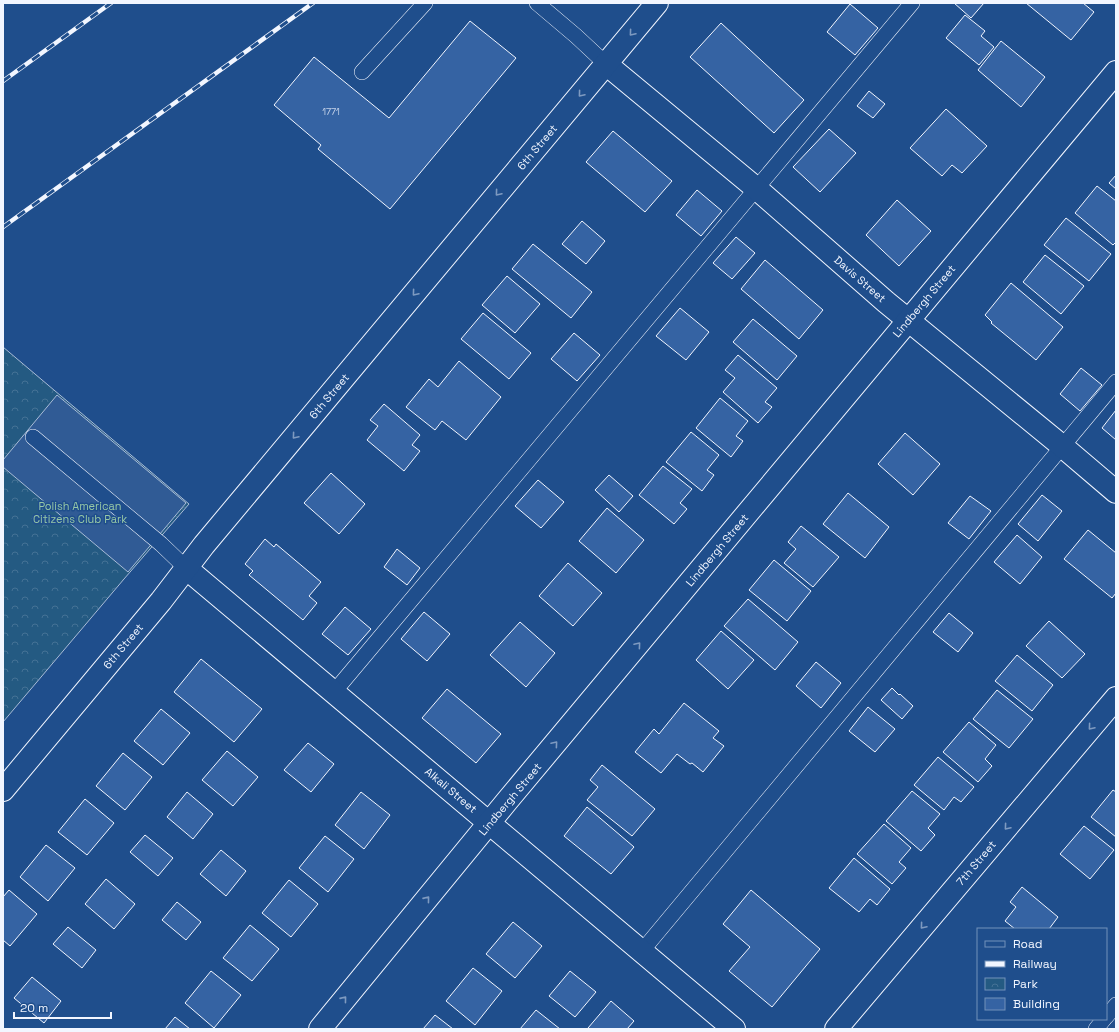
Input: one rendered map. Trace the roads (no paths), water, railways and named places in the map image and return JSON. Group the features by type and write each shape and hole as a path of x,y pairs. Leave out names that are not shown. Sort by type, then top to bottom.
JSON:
{"street":[{"name":"6th Street","path":"3,790 657,3"},
{"name":"Davis Street","path":"606,64 757,189 908,320 1116,492"},
{"name":"Lindbergh Street","path":"320,1029 489,823 1116,72"},
{"name":"Alkali Street","path":"186,568 734,1029"},
{"name":"7th Street","path":"836,1029 1116,698"}],"lane":[{"path":"362,72 425,3"},
{"path":"537,3 606,64"},
{"path":"334,692 912,3"},
{"path":"642,951 1116,382"},
{"path":"33,437 161,544 186,568"},
{"path":"1107,1016 1116,1005"},
{"path":"1096,1029 1103,1020"}],"railway":[{"path":"3,81 111,3"},
{"path":"3,227 313,3"}],"park label":[{"name":"Polish American Citizens Club Park","path":"80,512"}]}
